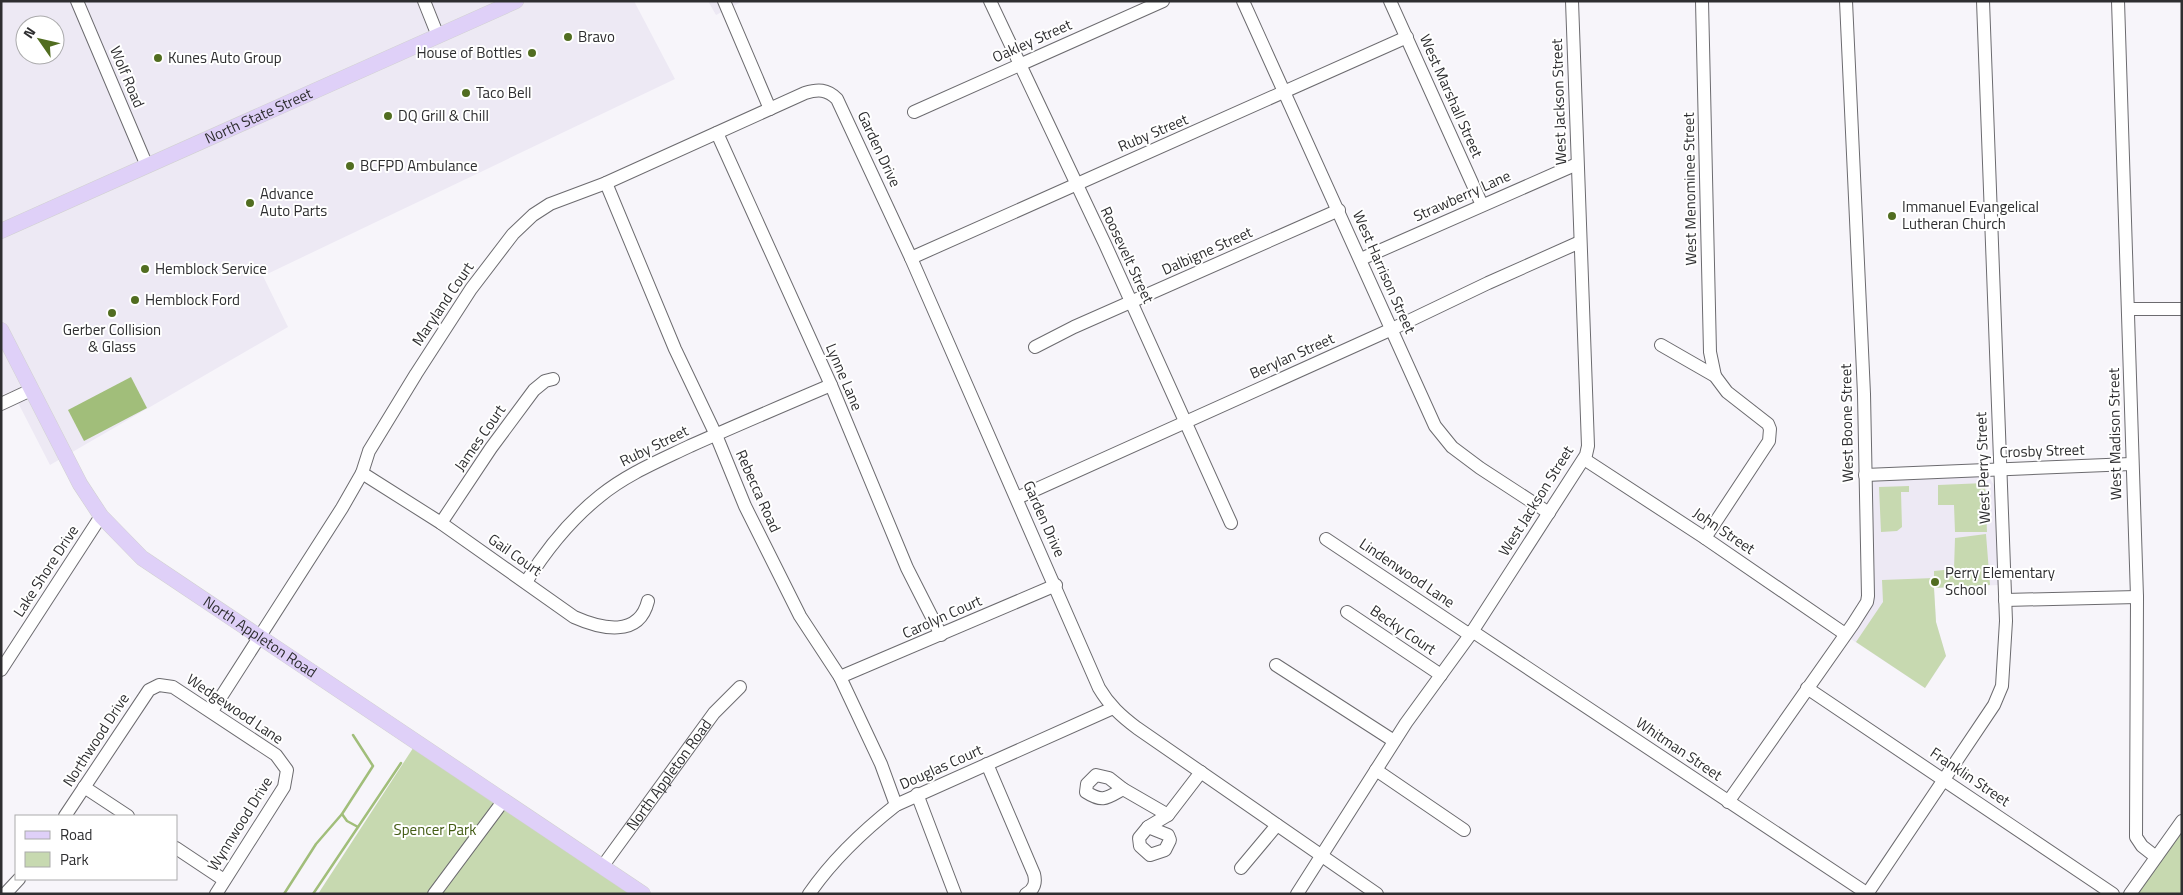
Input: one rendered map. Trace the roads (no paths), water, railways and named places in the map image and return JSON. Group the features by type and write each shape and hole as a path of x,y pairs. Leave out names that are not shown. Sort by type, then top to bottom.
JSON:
{"main road":[{"name":"North State Street","path":"1,231 516,1"},
{"name":"North Appleton Road","path":"1,330 80,484 101,516 142,558 642,894"}],"street":[{"name":"Wolf Road","path":"76,1 147,166"},
{"path":"424,1 438,36"},
{"path":"724,1 770,109"},
{"name":"Roosevelt Street","path":"990,1 1132,302 1231,524"},
{"name":"Oakley Street","path":"914,112 1163,1"},
{"name":"West Harrison Street","path":"1243,1 1435,426 1452,446 1480,468 1548,513"},
{"name":"West Marshall Street","path":"1390,1 1482,205"},
{"name":"West Jackson Street","path":"1297,894 1394,741 1471,633 1584,459 1588,446 1572,1"},
{"name":"West Menominee Street","path":"1702,1 1710,352 1715,376"},
{"name":"West Boone Street","path":"1728,802 1867,602 1868,596 1864,394 1846,1"},
{"name":"West Perry Street","path":"1868,894 1994,705 2002,686 2005,658 2005,600 1984,1"},
{"name":"West Madison Street","path":"2118,1 2131,464 2137,597 2136,837 2142,846 2156,856"},
{"name":"Ruby Street","path":"911,258 1407,37"},
{"name":"Maryland Court","path":"212,711 311,558 362,473 369,451 416,374 471,289 513,234 533,215 550,204 606,183 814,91 831,93 837,99 841,108"},
{"name":"Garden Drive","path":"841,108 911,258 1056,585 1099,688 1120,716 1377,894"},
{"name":"Lynne Lane","path":"717,133 830,385 907,568 941,635"},
{"name":"Strawberry Lane","path":"1361,259 1577,164"},
{"name":"Rebecca Road","path":"606,183 675,349 716,435 745,506 800,616 840,677 881,764 896,805"},
{"name":"Dalbigne Street","path":"1034,347 1339,210"},
{"name":"Berylan Street","path":"1017,498 1392,329 1488,282 1580,242"},
{"path":"2128,309 2182,308"},
{"path":"1661,345 1715,376 1726,392 1768,424 1770,429 1769,441 1705,538"},
{"name":"James Court","path":"441,523 534,390 553,378"},
{"name":"Ruby Street","path":"526,582 556,540 576,517 600,496 627,477 716,435 830,385"},
{"path":"1,404 31,390"},
{"name":"John Street","path":"1584,459 1705,538 1845,634"},
{"name":"Crosby Street","path":"1865,475 2131,464"},
{"name":"Gail Court","path":"362,473 441,523 574,617 603,626 630,626 639,619 646,609 648,601"},
{"name":"Lake Shore Drive","path":"2,665 101,516"},
{"name":"Lindenwood Lane","path":"1326,539 1471,633"},
{"name":"Carolyn Court","path":"840,677 1056,585"},
{"path":"2005,600 2137,597"},
{"name":"Becky Court","path":"1346,612 1441,675"},
{"name":"Whitman Street","path":"1471,633 1868,894"},
{"path":"1276,665 1394,741"},
{"name":"Wedgewood Lane","path":"158,685 173,687 212,711 276,755 287,770"},
{"name":"Northwood Drive","path":"67,815 138,704 150,690 158,685"},
{"name":"North Appleton Road","path":"602,867 714,713 740,688"},
{"name":"Franklin Street","path":"1807,688 2113,894"},
{"name":"Douglas Court","path":"809,894 822,875 867,828 896,805 1113,708"},
{"path":"987,764 1036,880 1033,888 1026,894"},
{"name":"Wynnwood Drive","path":"216,894 284,787 287,770"},
{"path":"1376,770 1464,830"},
{"path":"1148,827 1168,815 1200,772"},
{"path":"84,788 126,815"},
{"path":"1123,788 1168,815"},
{"path":"917,794 955,894"},
{"path":"434,894 504,800"},
{"path":"2130,894 2182,821"},
{"path":"1240,868 1277,825"},
{"path":"178,849 224,880"},
{"path":"7,893 17,880"}],"waterway":[{"path":"284,894 316,844 342,814 373,766 353,735"},
{"path":"313,894 401,763"},
{"path":"342,814 347,821 358,827"}],"place":[{"name":"Bravo","path":"568,37"},
{"name":"House of Bottles","path":"532,53"},
{"name":"Kunes Auto Group","path":"158,58"},
{"name":"Taco Bell","path":"466,93"},
{"name":"DQ Grill & Chill","path":"388,116"},
{"name":"BCFPD Ambulance","path":"350,166"},
{"name":"Advance Auto Parts","path":"250,203"},
{"name":"Immanuel Evangelical Lutheran Church","path":"1892,216"},
{"name":"Hemblock Service","path":"145,269"},
{"name":"Hemblock Ford","path":"135,300"},
{"name":"Gerber Collision & Glass","path":"112,313"},
{"name":"Perry Elementary School","path":"1935,582"}],"park label":[{"name":"Spencer Park","path":"435,830"}]}
